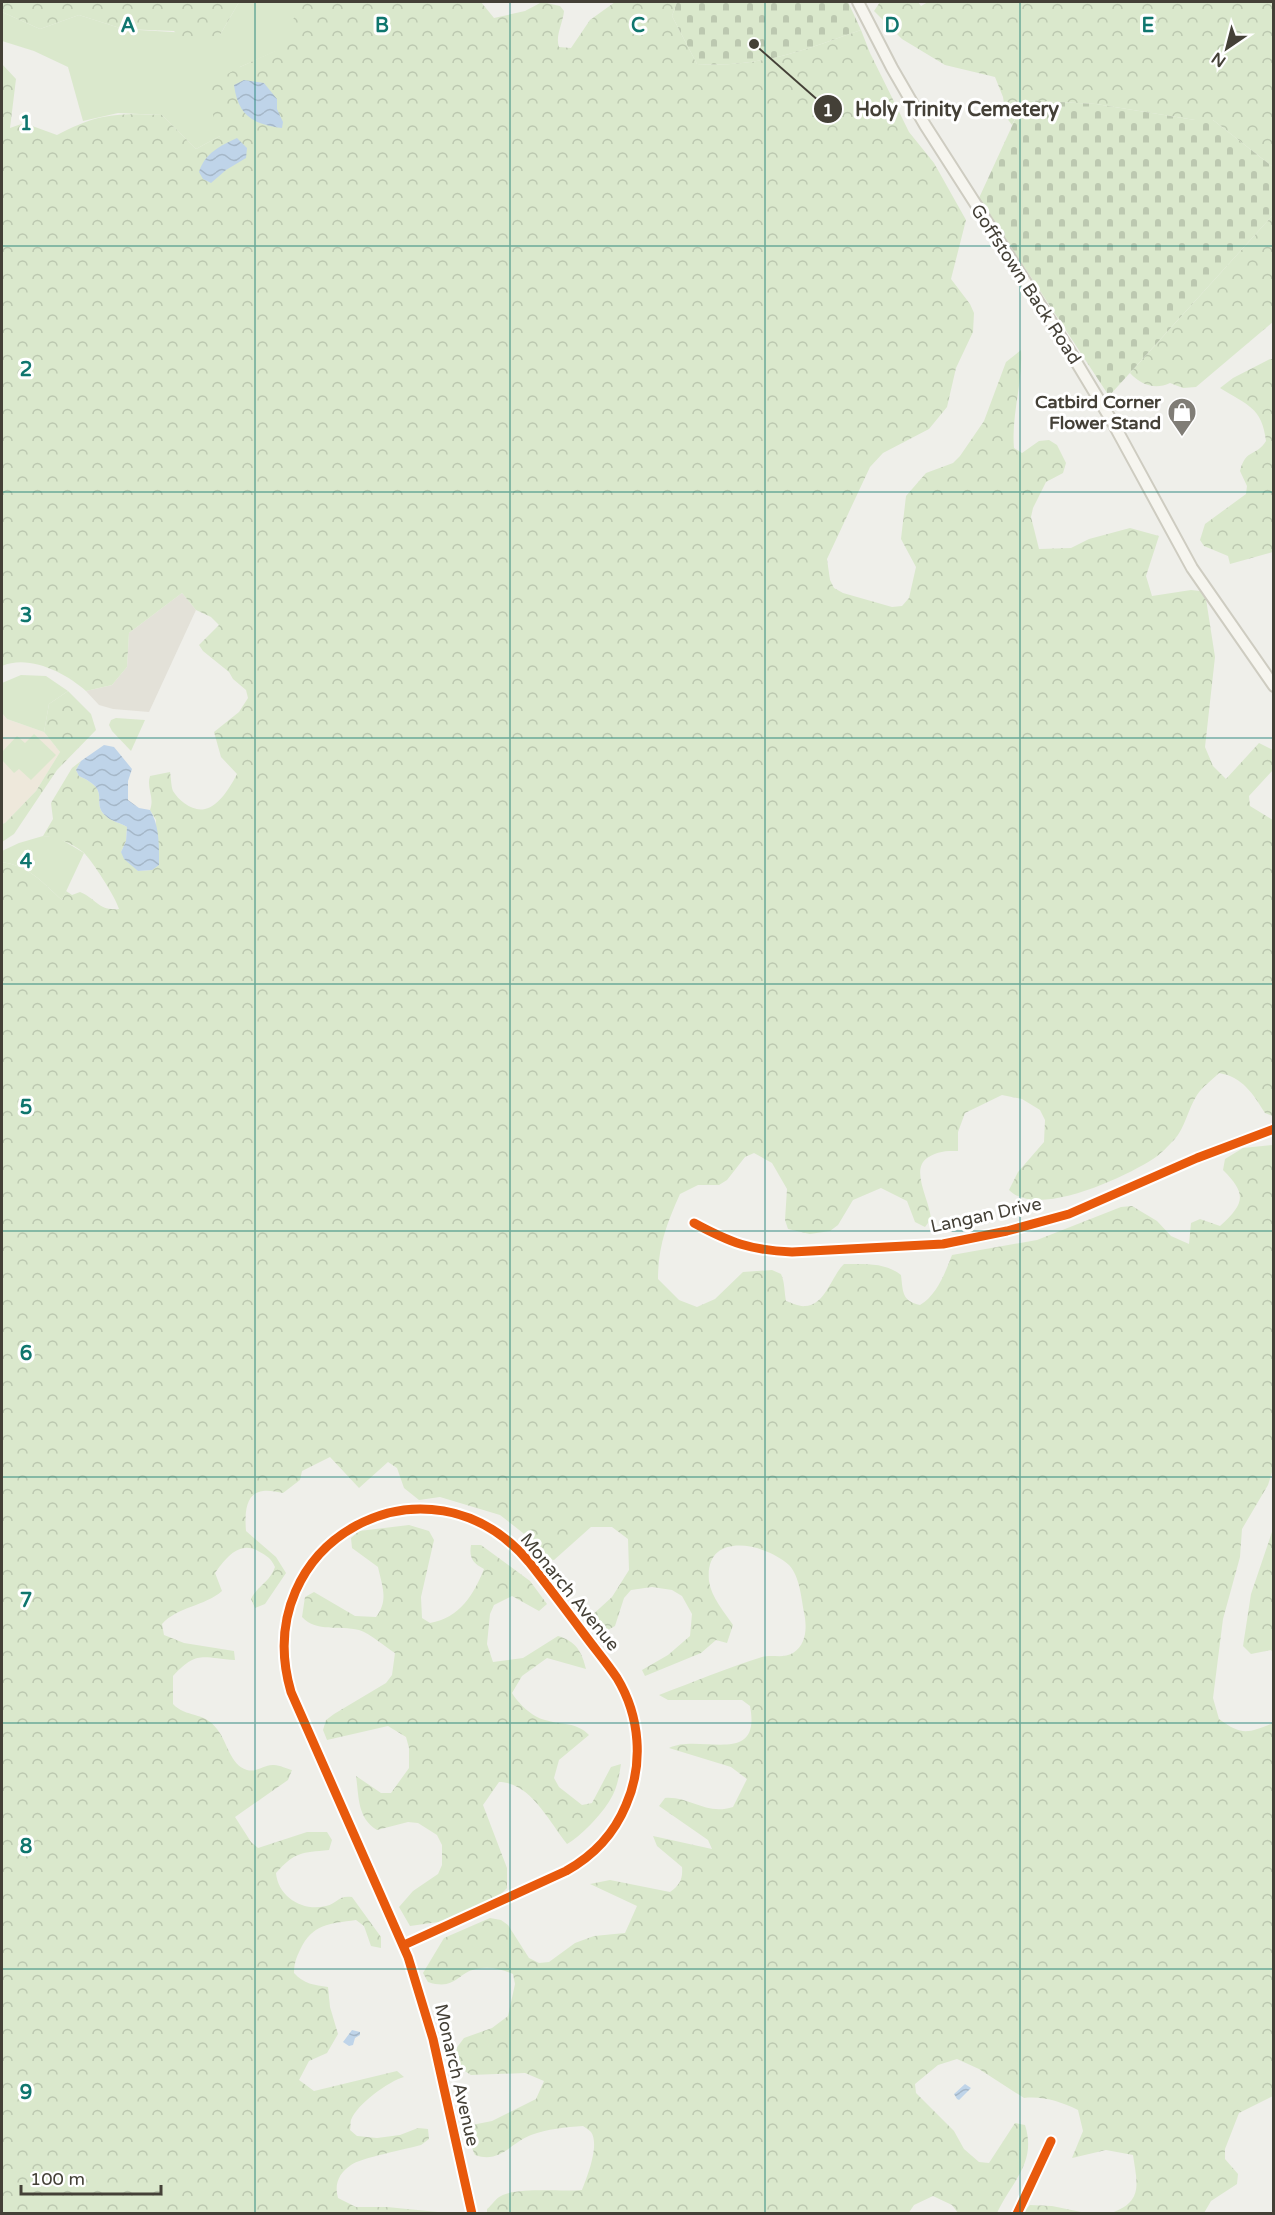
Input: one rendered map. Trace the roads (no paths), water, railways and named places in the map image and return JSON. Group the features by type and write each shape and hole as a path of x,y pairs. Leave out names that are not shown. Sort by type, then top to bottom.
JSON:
{"main road":[{"name":"Goffstown Back Road","path":"858,2 891,68 925,125 1066,345 1113,423 1188,561 1274,686"}],"street":[{"name":"Langan Drive","path":"694,1223 737,1245 771,1251 792,1252 943,1244 1007,1231 1069,1214 1197,1158 1274,1129"},
{"name":"Monarch Avenue","path":"404,1945 566,1871 586,1859 603,1842 622,1813 631,1792 638,1757 637,1734 632,1711 618,1679 529,1562 514,1545 486,1526 454,1513 432,1510 398,1511 375,1517 355,1526 327,1546 304,1572 294,1591 286,1614 283,1659 291,1692 404,1945 431,2030 472,2214"},
{"path":"1017,2214 1051,2141"}],"water":[{"path":"244,80 264,83 277,99 277,109 283,122 282,128 255,121 243,111 234,85"},
{"path":"237,138 247,148 246,158 226,170 211,183 203,179 199,172 209,155"},
{"path":"104,745 114,747 132,769 128,781 128,800 139,808 150,810 156,823 159,865 152,870 138,871 124,859 121,852 126,841 127,827 106,816 100,806 95,787 79,776 76,770 81,761"},
{"path":"352,2030 360,2032 360,2035 355,2038 353,2045 349,2046 343,2042"},
{"path":"965,2084 971,2088 959,2100 954,2094"}],"place":[{"name":"Holy Trinity Cemetery","path":"754,44"},
{"name":"Catbird Corner Flower Stand","path":"1182,438"}]}
